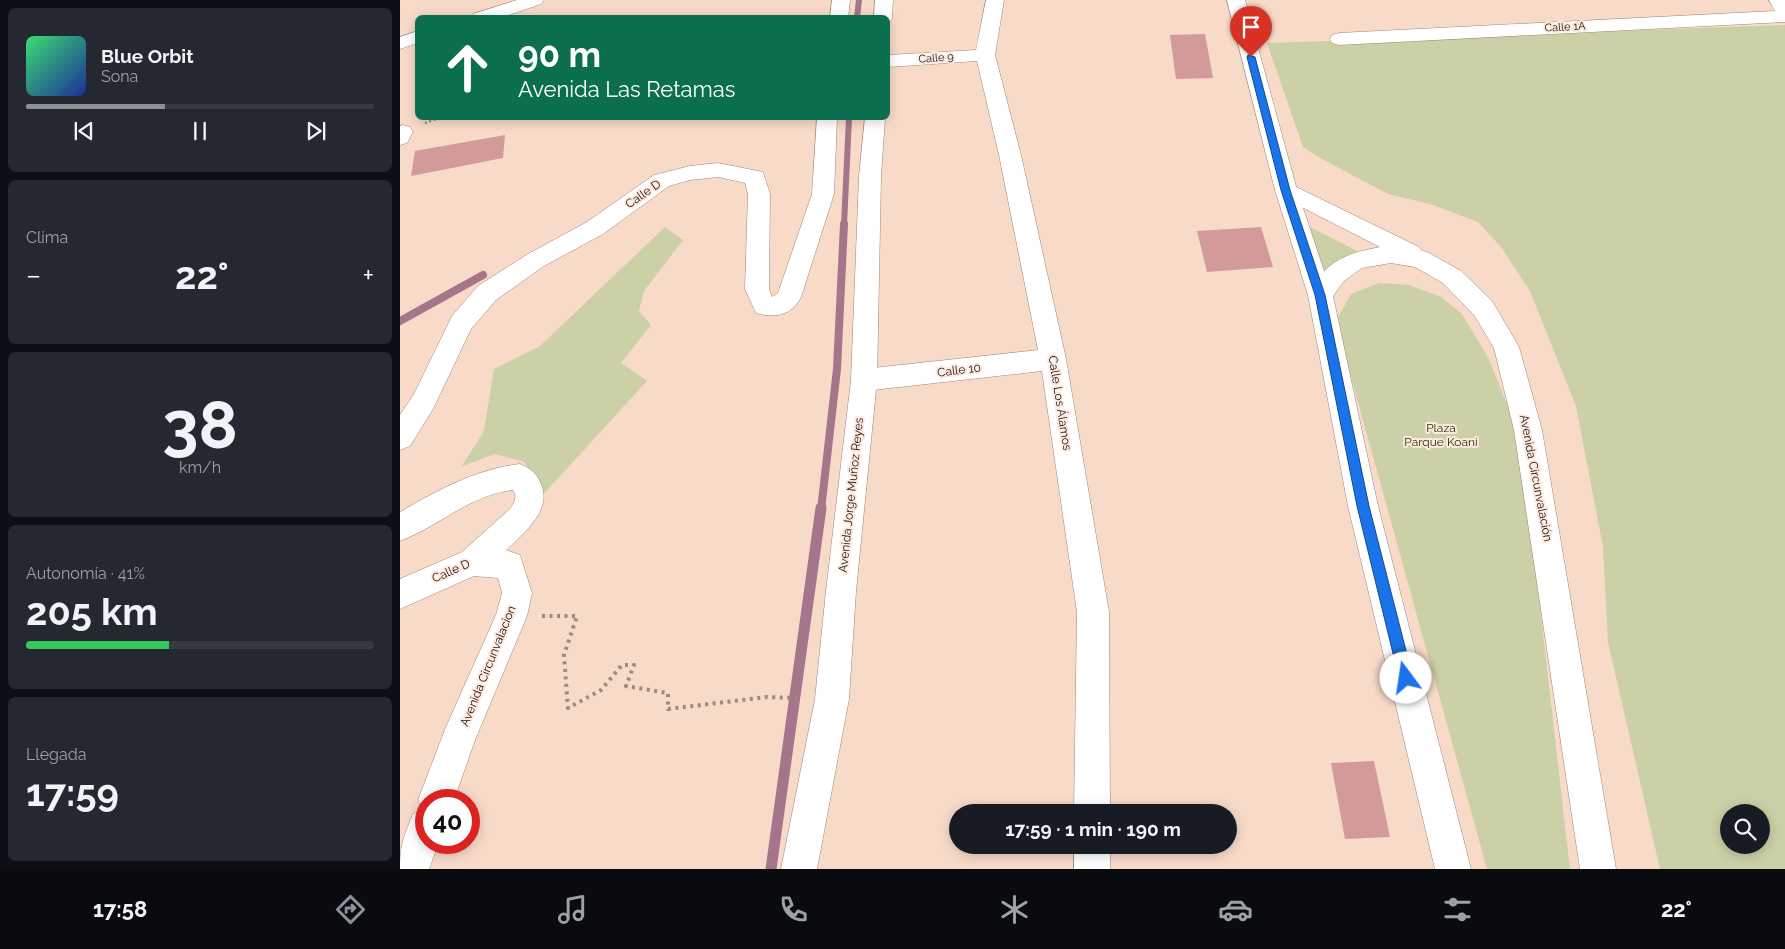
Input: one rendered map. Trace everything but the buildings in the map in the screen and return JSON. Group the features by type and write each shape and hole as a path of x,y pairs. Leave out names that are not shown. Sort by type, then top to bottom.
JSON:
{"street":[{"path":"489,15 535,0"},
{"path":"839,15 841,0"},
{"path":"883,15 884,0"},
{"name":"Calle Los Álamos","path":"995,0 986,55 1010,155 1054,359 1093,612 1092,804"},
{"path":"1236,0 1286,190 1320,295 1363,506 1453,869"},
{"name":"Calle 1A","path":"1339,39 1785,16 1781,4"},
{"path":"400,43 415,38"},
{"name":"Calle 9","path":"890,61 986,55"},
{"name":"Calle D","path":"400,438 424,401 461,323 487,293 536,260 594,228 662,180 690,173 718,170 755,177 759,194 758,288 761,300 765,306 771,308 783,304 789,297 823,194 827,120"},
{"name":"Avenida Jorge Muñoz Reyes","path":"799,869 832,699 841,591 864,380 870,176 875,120"},
{"path":"1286,190 1421,259"},
{"name":"Avenida Circunvalación","path":"1320,295 1334,275 1355,261 1391,254 1421,259 1452,277 1483,308 1506,347 1528,430 1598,869"},
{"name":"Calle 10","path":"864,380 1054,359"},
{"name":"Calle D","path":"400,527 481,486 504,477 520,477 529,488 530,502 520,518 473,562 400,594"},
{"name":"Avenida Circunvalacion","path":"440,789 458,739 511,616 517,593 509,564 473,562"},
{"path":"411,869 416,854"},
{"path":"1092,854 1092,869"}],"path":[{"path":"511,616 577,616 564,655 568,708 601,690 622,666 634,665 626,686 668,694 668,709 767,697 798,698"}],"green space":[{"path":"1785,25 1785,869 1660,869 1608,642 1603,547 1576,406 1530,291 1501,247 1478,222 1430,204 1388,194 1303,147 1267,43"},
{"path":"665,227 683,240 644,291 639,311 651,325 621,363 647,381 539,499 525,462 495,454 462,466 484,431 494,369 540,346"},
{"path":"1310,227 1367,256 1324,277"},
{"name":"Plaza Parque Koani","path":"1379,283 1409,285 1441,297 1462,314 1489,359 1510,412 1527,494 1570,869 1487,869 1343,348 1338,317 1351,294"}],"waterway":[{"path":"857,15 859,0"},
{"path":"844,225 849,120"},
{"path":"821,510 837,369 844,224"},
{"path":"400,321 483,275"},
{"path":"771,869 821,508"}],"route":[{"path":"1251,57 1286,190 1320,295 1363,506 1406,678"}]}
